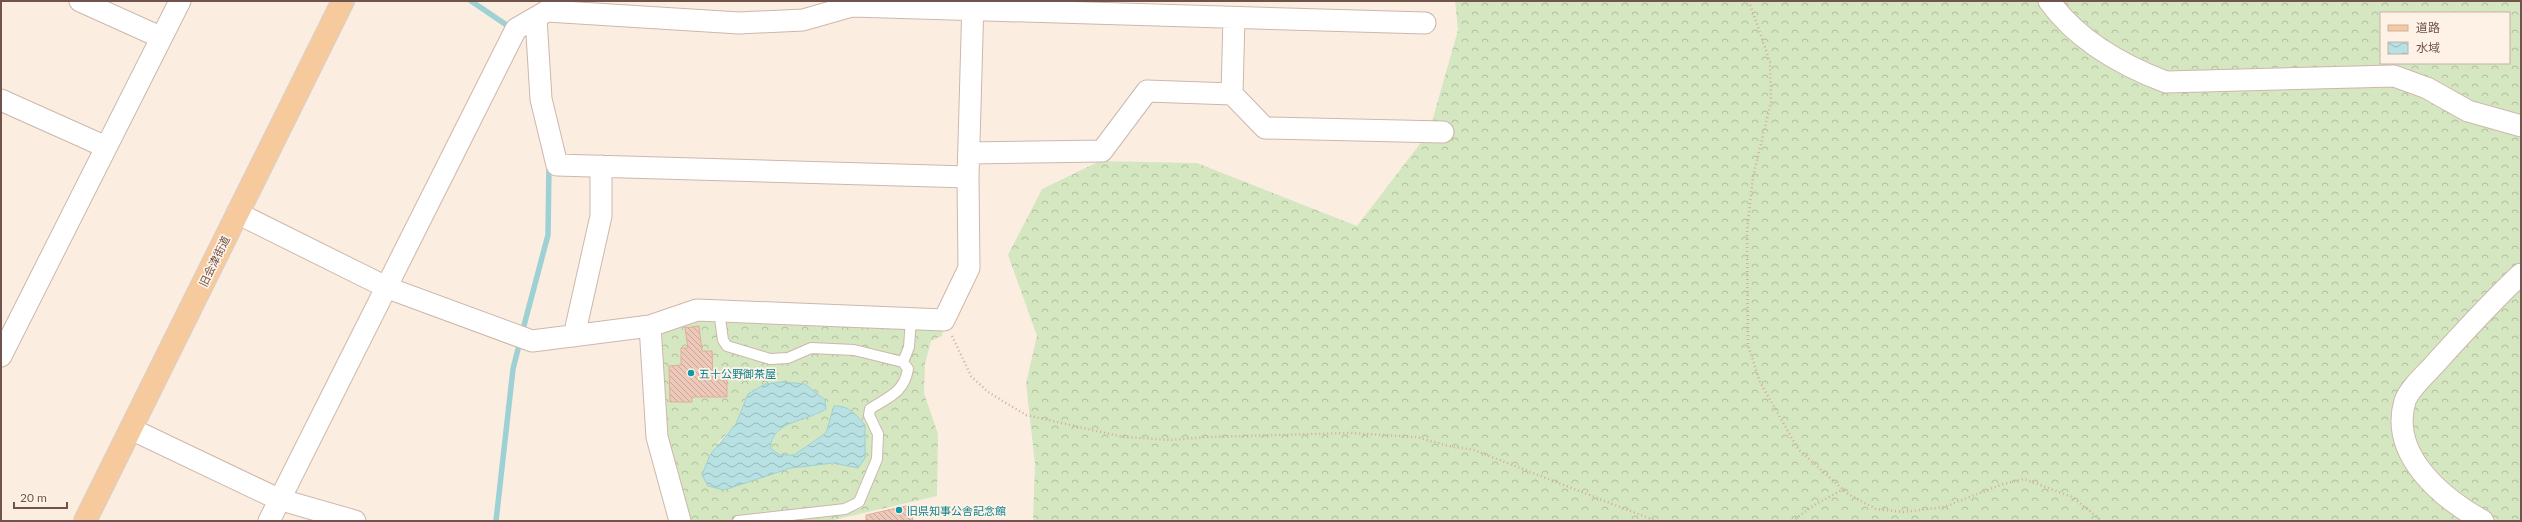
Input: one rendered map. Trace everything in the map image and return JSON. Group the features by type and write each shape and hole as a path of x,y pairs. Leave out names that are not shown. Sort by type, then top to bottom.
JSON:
{"main road":[{"name":"旧会津街道","path":"85,521 343,1"}],"street":[{"path":"80,1 160,37"},
{"path":"1,356 160,37 180,1"},
{"path":"2049,1 2057,12 2102,52 2133,69 2166,82 2394,76 2427,88 2468,111 2521,126"},
{"path":"269,521 278,499 388,288 516,30 544,10 739,23 803,20 852,3 973,5 1234,18 1425,23"},
{"path":"238,213 388,288 532,341 650,326 697,310 944,320 969,268 968,177 973,5"},
{"path":"544,10 541,99 557,165 968,177"},
{"path":"1232,94 1234,18"},
{"path":"969,153 1102,151 1147,91 1232,94 1265,128 1443,132"},
{"path":"1,100 106,147"},
{"path":"574,336 601,216 601,166"},
{"path":"2483,521 2458,507 2427,479 2406,445 2403,425 2406,400 2489,303 2521,274"},
{"path":"650,326 657,437 680,521"},
{"path":"131,428 278,499 355,521"}],"lane":[{"path":"719,311 723,340 728,346 770,359 788,358 811,348 854,350 903,362 908,369 905,382 898,391 870,409 869,415 878,434 877,459 859,502 845,509 738,521"},
{"path":"903,362 909,347 911,319"}],"path":[{"path":"1749,1 1770,62 1771,102 1753,177 1747,231 1748,344 1760,382 1798,449 1844,489 1876,509 1903,512 1944,507 2003,484 2024,479 2072,497 2102,521"},
{"path":"944,320 972,376 988,392 1026,415 1123,437 1170,440 1208,437 1351,434 1416,437 1449,446 1474,450 1656,521"},
{"path":"1792,521 1816,504 1844,489"}],"green space":[{"path":"1455,1 2521,1 2521,521 1033,521 1035,464 1026,383 1037,336 1008,255 1042,189 1100,161 1197,163 1357,226 1429,132 1458,30"},
{"path":"702,318 943,330 942,336 931,341 925,364 924,393 938,434 937,496 829,521 689,521 663,434 659,332","holes":["782,382 805,384 825,400 817,415 794,421 781,429 772,440 770,448 780,455 794,455 826,433 834,407 858,468 841,464 807,465 773,473 724,490 718,443 736,424 748,394 765,384"]}],"water":[{"path":"782,382 805,384 825,400 826,409 784,426 773,439 770,448 780,455 794,455 826,433 834,406 844,407 852,411 865,425 865,458 858,468 833,463 791,468 724,490 708,486 702,475 710,455 736,424 748,394 765,384"}],"building":[{"name":"五十公野御茶屋","path":"699,326 702,351 712,351 713,380 727,380 727,397 692,397 692,402 670,402 669,366 681,365 681,348 688,348 685,328"},
{"name":"旧県知事公舎記念館","path":"910,505 913,521 866,521 866,515"}],"waterway":[{"path":"471,1 511,28"},
{"path":"522,333 548,235 549,165"},
{"path":"496,521 513,369 520,341"}],"place":[{"name":"五十公野御茶屋","path":"691,373"},
{"name":"旧県知事公舎記念館","path":"899,510"}]}
